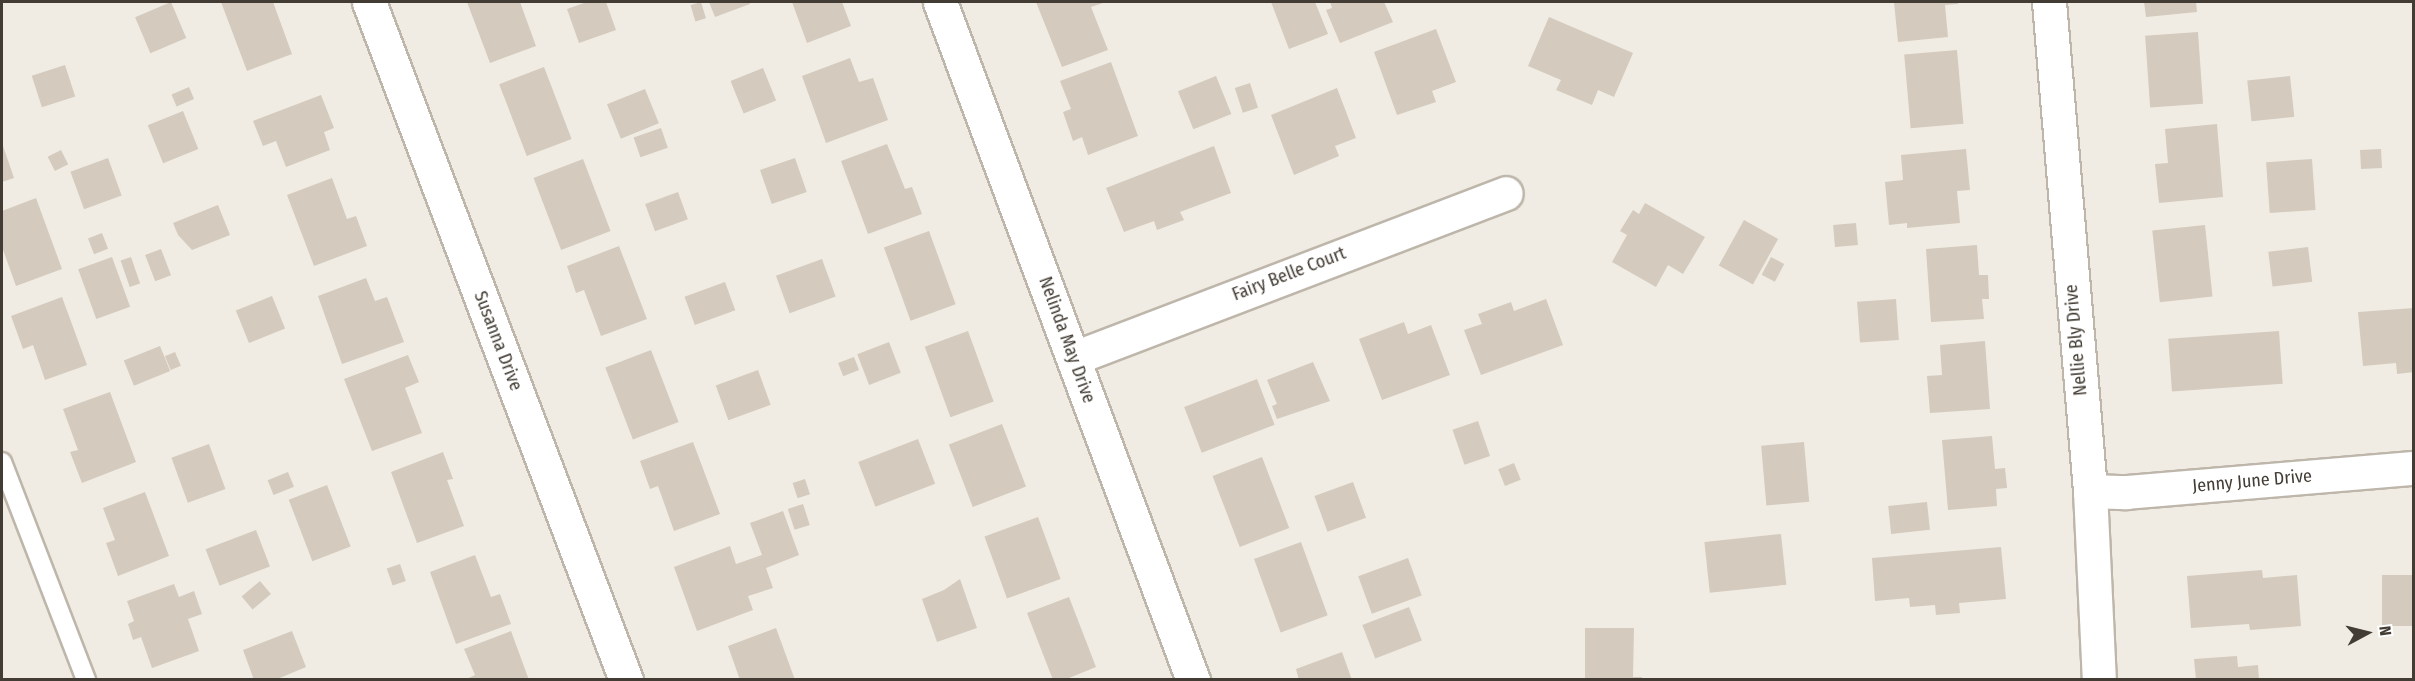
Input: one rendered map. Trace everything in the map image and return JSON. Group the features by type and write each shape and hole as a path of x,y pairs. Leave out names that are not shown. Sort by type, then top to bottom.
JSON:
{"street":[{"name":"Susanna Drive","path":"369,2 626,680"},
{"name":"Nelinda May Drive","path":"940,2 1193,680"},
{"name":"Nellie Bly Drive","path":"2049,2 2090,490 2099,680"},
{"name":"Fairy Belle Court","path":"1074,358 1505,192"},
{"name":"Jenny June Drive","path":"2090,490 2126,492 2414,468"}],"lane":[{"path":"2,462 86,680"}],"building":[{"path":"171,2 186,38 150,53 135,17"},
{"path":"221,2 273,2 292,54 247,71"},
{"path":"467,2 520,2 536,46 490,63"},
{"path":"587,2 606,2 616,30 579,43 567,9"},
{"path":"701,2 706,18 695,21 690,5"},
{"path":"709,2 749,2 750,4 715,17"},
{"path":"792,2 842,2 851,26 807,43"},
{"path":"1036,2 1106,2 1091,7 1108,50 1062,67"},
{"path":"1271,2 1315,2 1328,34 1289,49"},
{"path":"1330,2 1384,2 1393,22 1340,43 1326,10 1332,8"},
{"path":"1894,2 1958,2 1958,4 1945,5 1948,37 1898,42"},
{"path":"2144,2 2196,2 2197,12 2146,17"},
{"path":"1549,17 1633,53 1614,97 1598,90 1592,105 1556,90 1561,80 1528,66"},
{"path":"1436,29 1456,82 1432,91 1436,102 1397,115 1374,52"},
{"path":"2198,32 2203,104 2150,108 2145,36"},
{"path":"1957,50 1963,124 1911,128 1904,55"},
{"path":"850,58 859,82 873,78 888,120 826,143 802,76"},
{"path":"1111,62 1138,136 1088,155 1082,137 1073,141 1063,112 1071,109 1060,81"},
{"path":"65,65 75,96 42,107 32,76"},
{"path":"544,67 572,139 527,156 499,84"},
{"path":"763,68 776,100 744,114 731,81"},
{"path":"1216,76 1231,114 1193,129 1178,91"},
{"path":"2290,76 2294,117 2252,121 2247,80"},
{"path":"1250,83 1258,108 1243,113 1235,88"},
{"path":"189,87 194,99 177,106 172,94"},
{"path":"1337,88 1356,138 1335,146 1339,156 1294,175 1271,115"},
{"path":"645,89 659,123 621,139 607,104"},
{"path":"321,95 334,128 324,132 330,150 286,167 276,141 263,146 253,121"},
{"path":"183,111 198,149 163,163 148,125"},
{"path":"2217,124 2223,197 2159,203 2155,164 2168,163 2165,129"},
{"path":"661,128 668,148 640,157 634,137"},
{"path":"2,143 14,178 2,182"},
{"path":"887,144 905,189 912,187 922,214 868,234 841,161"},
{"path":"1214,146 1231,193 1180,212 1184,220 1157,230 1154,221 1124,232 1106,188"},
{"path":"1966,149 1970,190 1957,191 1960,223 1907,228 1907,223 1889,225 1885,182 1903,180 1901,155"},
{"path":"2381,149 2382,168 2361,169 2360,150"},
{"path":"61,150 68,164 55,171 48,157"},
{"path":"108,158 122,196 84,209 70,172"},
{"path":"795,158 807,192 772,204 760,170"},
{"path":"583,159 611,231 561,250 534,178"},
{"path":"2312,159 2316,210 2270,213 2266,162"},
{"path":"332,178 347,219 356,216 367,246 314,266 287,195"},
{"path":"678,192 688,219 655,231 645,204"},
{"path":"36,198 62,269 16,286 2,247 2,211"},
{"path":"1645,203 1705,237 1683,274 1668,265 1656,287 1612,262 1627,235 1620,231 1633,210 1639,214"},
{"path":"218,205 230,235 192,250 178,235 173,223"},
{"path":"1744,220 1778,239 1753,284 1719,265"},
{"path":"1856,223 1858,245 1835,247 1833,225"},
{"path":"2205,225 2213,297 2160,302 2152,231"},
{"path":"929,231 956,304 911,321 884,247"},
{"path":"102,233 108,249 94,254 88,238"},
{"path":"1977,245 1979,275 1988,275 1989,299 1982,299 1984,319 1931,322 1926,249"},
{"path":"619,246 647,319 601,336 584,290 576,293 567,266"},
{"path":"2308,247 2312,282 2273,287 2268,252"},
{"path":"161,249 171,275 155,281 145,255"},
{"path":"112,257 130,307 96,319 78,269"},
{"path":"131,257 140,283 130,287 121,261"},
{"path":"1771,257 1784,264 1775,282 1762,275"},
{"path":"822,259 836,297 790,313 776,276"},
{"path":"366,278 375,301 387,297 404,342 342,364 318,296"},
{"path":"725,282 735,310 695,325 685,297"},
{"path":"272,296 285,328 249,343 236,311"},
{"path":"62,297 87,365 45,380 33,345 23,349 11,316"},
{"path":"1546,299 1563,345 1481,375 1464,330 1482,324 1478,314 1511,302 1514,311"},
{"path":"1896,299 1899,340 1860,343 1857,302"},
{"path":"2414,308 2414,372 2397,374 2396,363 2363,366 2358,312"},
{"path":"1404,322 1408,334 1431,325 1450,375 1382,400 1359,339"},
{"path":"968,331 994,401 950,417 925,347"},
{"path":"2279,331 2283,384 2172,392 2168,339"},
{"path":"1985,341 1990,409 1930,413 1927,376 1942,375 1940,345"},
{"path":"889,342 901,373 869,385 857,354"},
{"path":"160,346 170,371 134,386 124,361"},
{"path":"651,350 679,422 633,439 605,368"},
{"path":"175,352 181,366 171,370 165,356"},
{"path":"408,355 419,382 405,388 422,433 372,451 344,379"},
{"path":"854,357 859,370 843,376 838,363"},
{"path":"1313,362 1330,401 1277,419 1272,406 1277,404 1267,380"},
{"path":"758,370 771,405 728,420 716,385"},
{"path":"1257,379 1275,425 1202,453 1184,407"},
{"path":"110,392 136,462 82,483 70,452 78,450 63,409"},
{"path":"1478,421 1490,456 1465,465 1452,430"},
{"path":"1002,424 1026,487 973,507 949,444"},
{"path":"1992,436 1995,469 2005,468 2007,488 1996,489 1997,506 1948,510 1942,440"},
{"path":"918,439 935,484 875,507 858,462"},
{"path":"693,442 720,514 674,531 658,486 650,489 640,461"},
{"path":"1804,442 1809,502 1766,506 1761,446"},
{"path":"209,444 225,489 188,503 171,458"},
{"path":"443,452 453,479 447,480 464,526 417,543 391,472"},
{"path":"1262,457 1289,528 1240,547 1213,476"},
{"path":"1514,463 1521,480 1505,486 1498,469"},
{"path":"288,472 294,487 274,495 268,480"},
{"path":"805,479 810,494 798,498 793,483"},
{"path":"1353,482 1366,518 1327,532 1314,496"},
{"path":"327,485 351,547 312,561 289,500"},
{"path":"145,492 169,556 118,576 106,543 115,540 103,508"},
{"path":"1927,502 1930,530 1891,534 1888,506"},
{"path":"803,504 810,525 795,530 788,509"},
{"path":"783,511 799,555 766,568 773,588 748,596 753,610 697,631 674,567 730,546 736,564 762,555 750,523"},
{"path":"1038,517 1061,579 1007,599 984,536"},
{"path":"256,530 270,566 220,586 206,549"},
{"path":"1781,534 1786,585 1710,593 1704,542"},
{"path":"1301,542 1328,615 1281,632 1254,559"},
{"path":"2001,547 2006,599 1959,603 1960,613 1936,615 1935,605 1910,607 1909,598 1875,601 1872,558"},
{"path":"475,555 491,597 500,594 511,624 456,644 430,572"},
{"path":"1408,558 1422,596 1372,614 1358,576"},
{"path":"400,564 406,581 393,586 387,569"},
{"path":"2262,570 2263,578 2297,575 2301,626 2250,630 2249,624 2191,628 2187,576"},
{"path":"2382,575 2414,575 2414,626 2382,626"},
{"path":"960,579 977,628 937,642 922,599 944,590"},
{"path":"260,581 271,594 253,609 242,596"},
{"path":"174,584 179,597 194,591 202,614 188,619 199,651 152,668 141,637 133,640 128,624 134,621 127,601"},
{"path":"1069,597 1096,667 1064,680 1053,680 1027,613"},
{"path":"1409,607 1422,641 1375,659 1362,625"},
{"path":"776,628 795,680 740,680 728,646"},
{"path":"1585,628 1634,628 1633,677 1642,677 1642,680 1585,680"},
{"path":"292,631 306,667 275,680 254,680 243,650"},
{"path":"511,631 529,680 464,680 475,675 464,649"},
{"path":"1342,652 1352,680 1299,680 1296,669"},
{"path":"2237,656 2238,667 2258,665 2259,680 2196,680 2194,659"}]}
